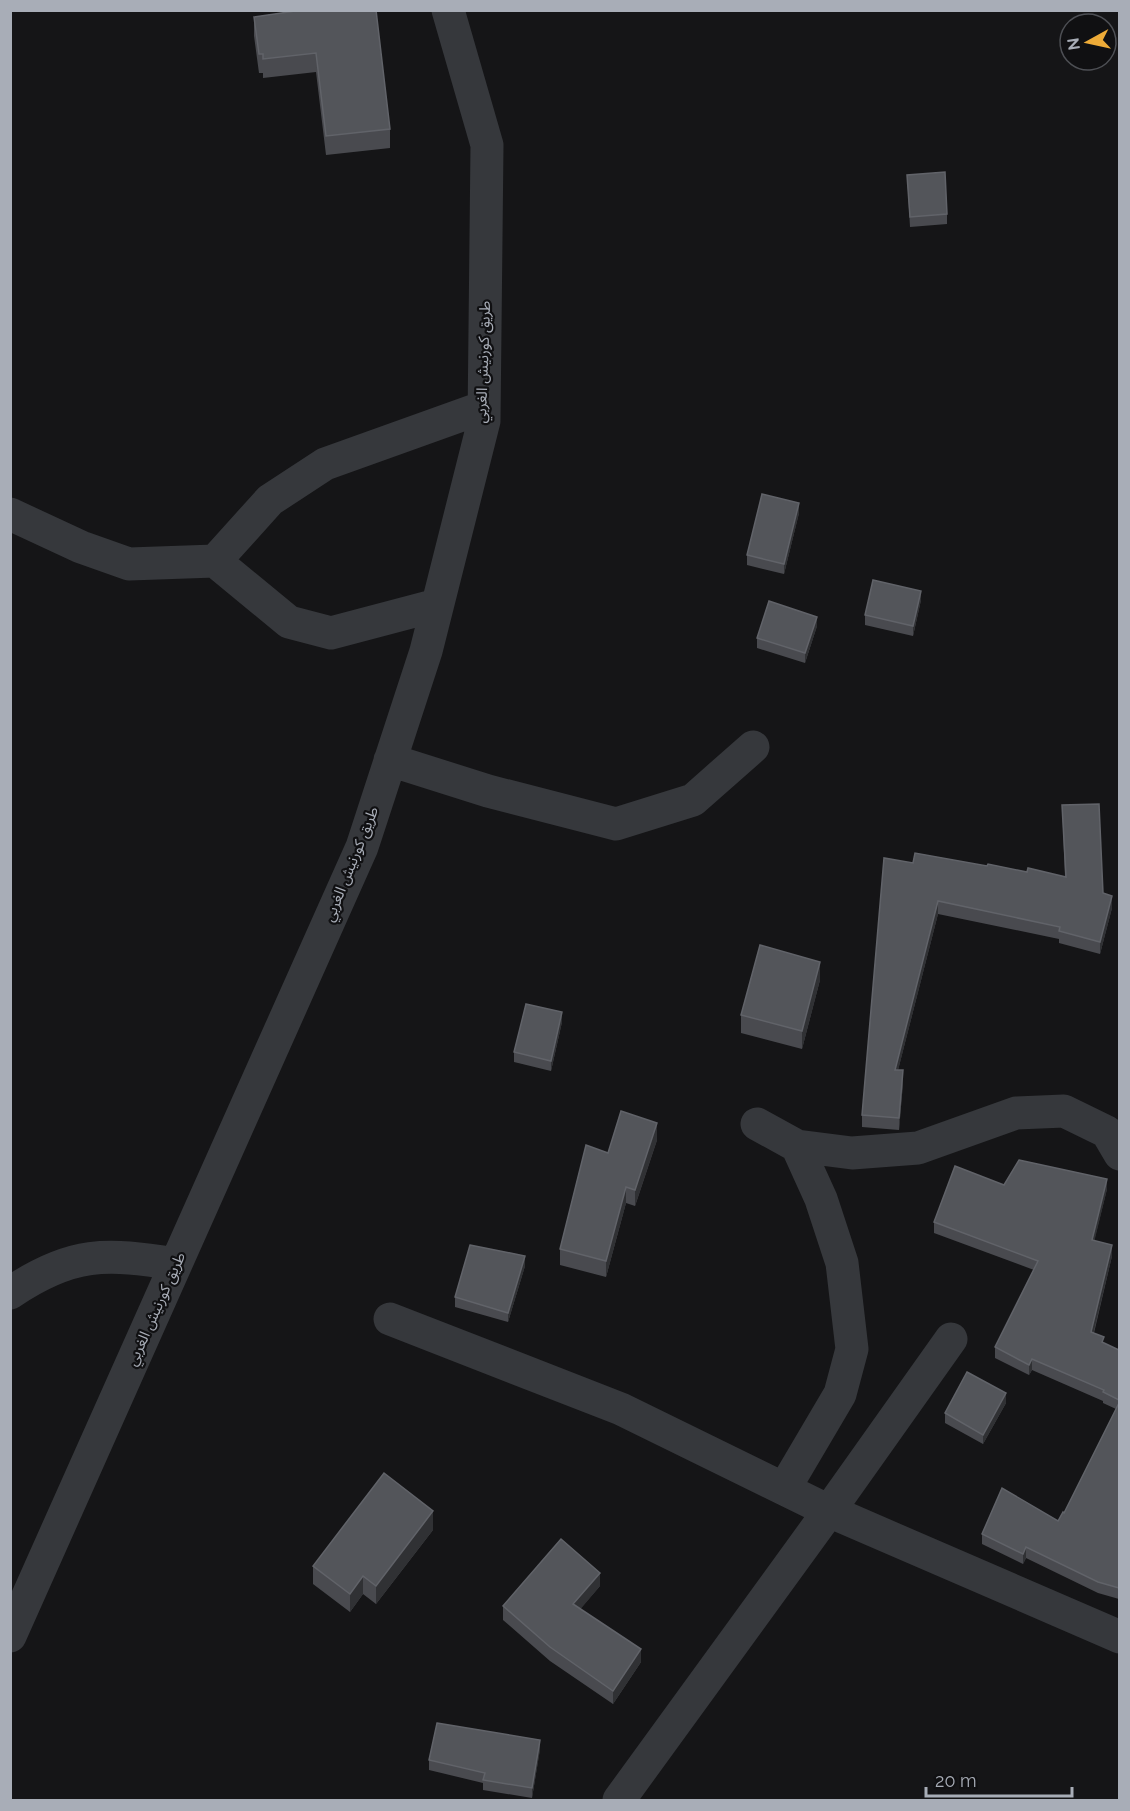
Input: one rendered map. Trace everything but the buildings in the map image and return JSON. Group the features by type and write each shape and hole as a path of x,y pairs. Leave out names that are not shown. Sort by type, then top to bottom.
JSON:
{"street":[{"name":"طريق كورنيش الغربي","path":"10,1636 362,848 426,651 484,421 487,145 448,10"},
{"path":"215,561 270,500 325,464 484,407"},
{"path":"10,514 81,547 129,564 215,561 289,622 331,633 437,605"},
{"path":"390,760 488,791 616,824 693,800 753,747"},
{"path":"757,1124 797,1146 852,1153 918,1148 1016,1113 1064,1112 1107,1132 1119,1154"},
{"path":"784,1489 840,1394 852,1349 842,1263 820,1199 797,1146"},
{"path":"10,1293 37,1275 68,1263 104,1256 135,1257 177,1264"},
{"path":"390,1319 621,1409 829,1511 1119,1637"},
{"path":"619,1800 951,1339"}]}
